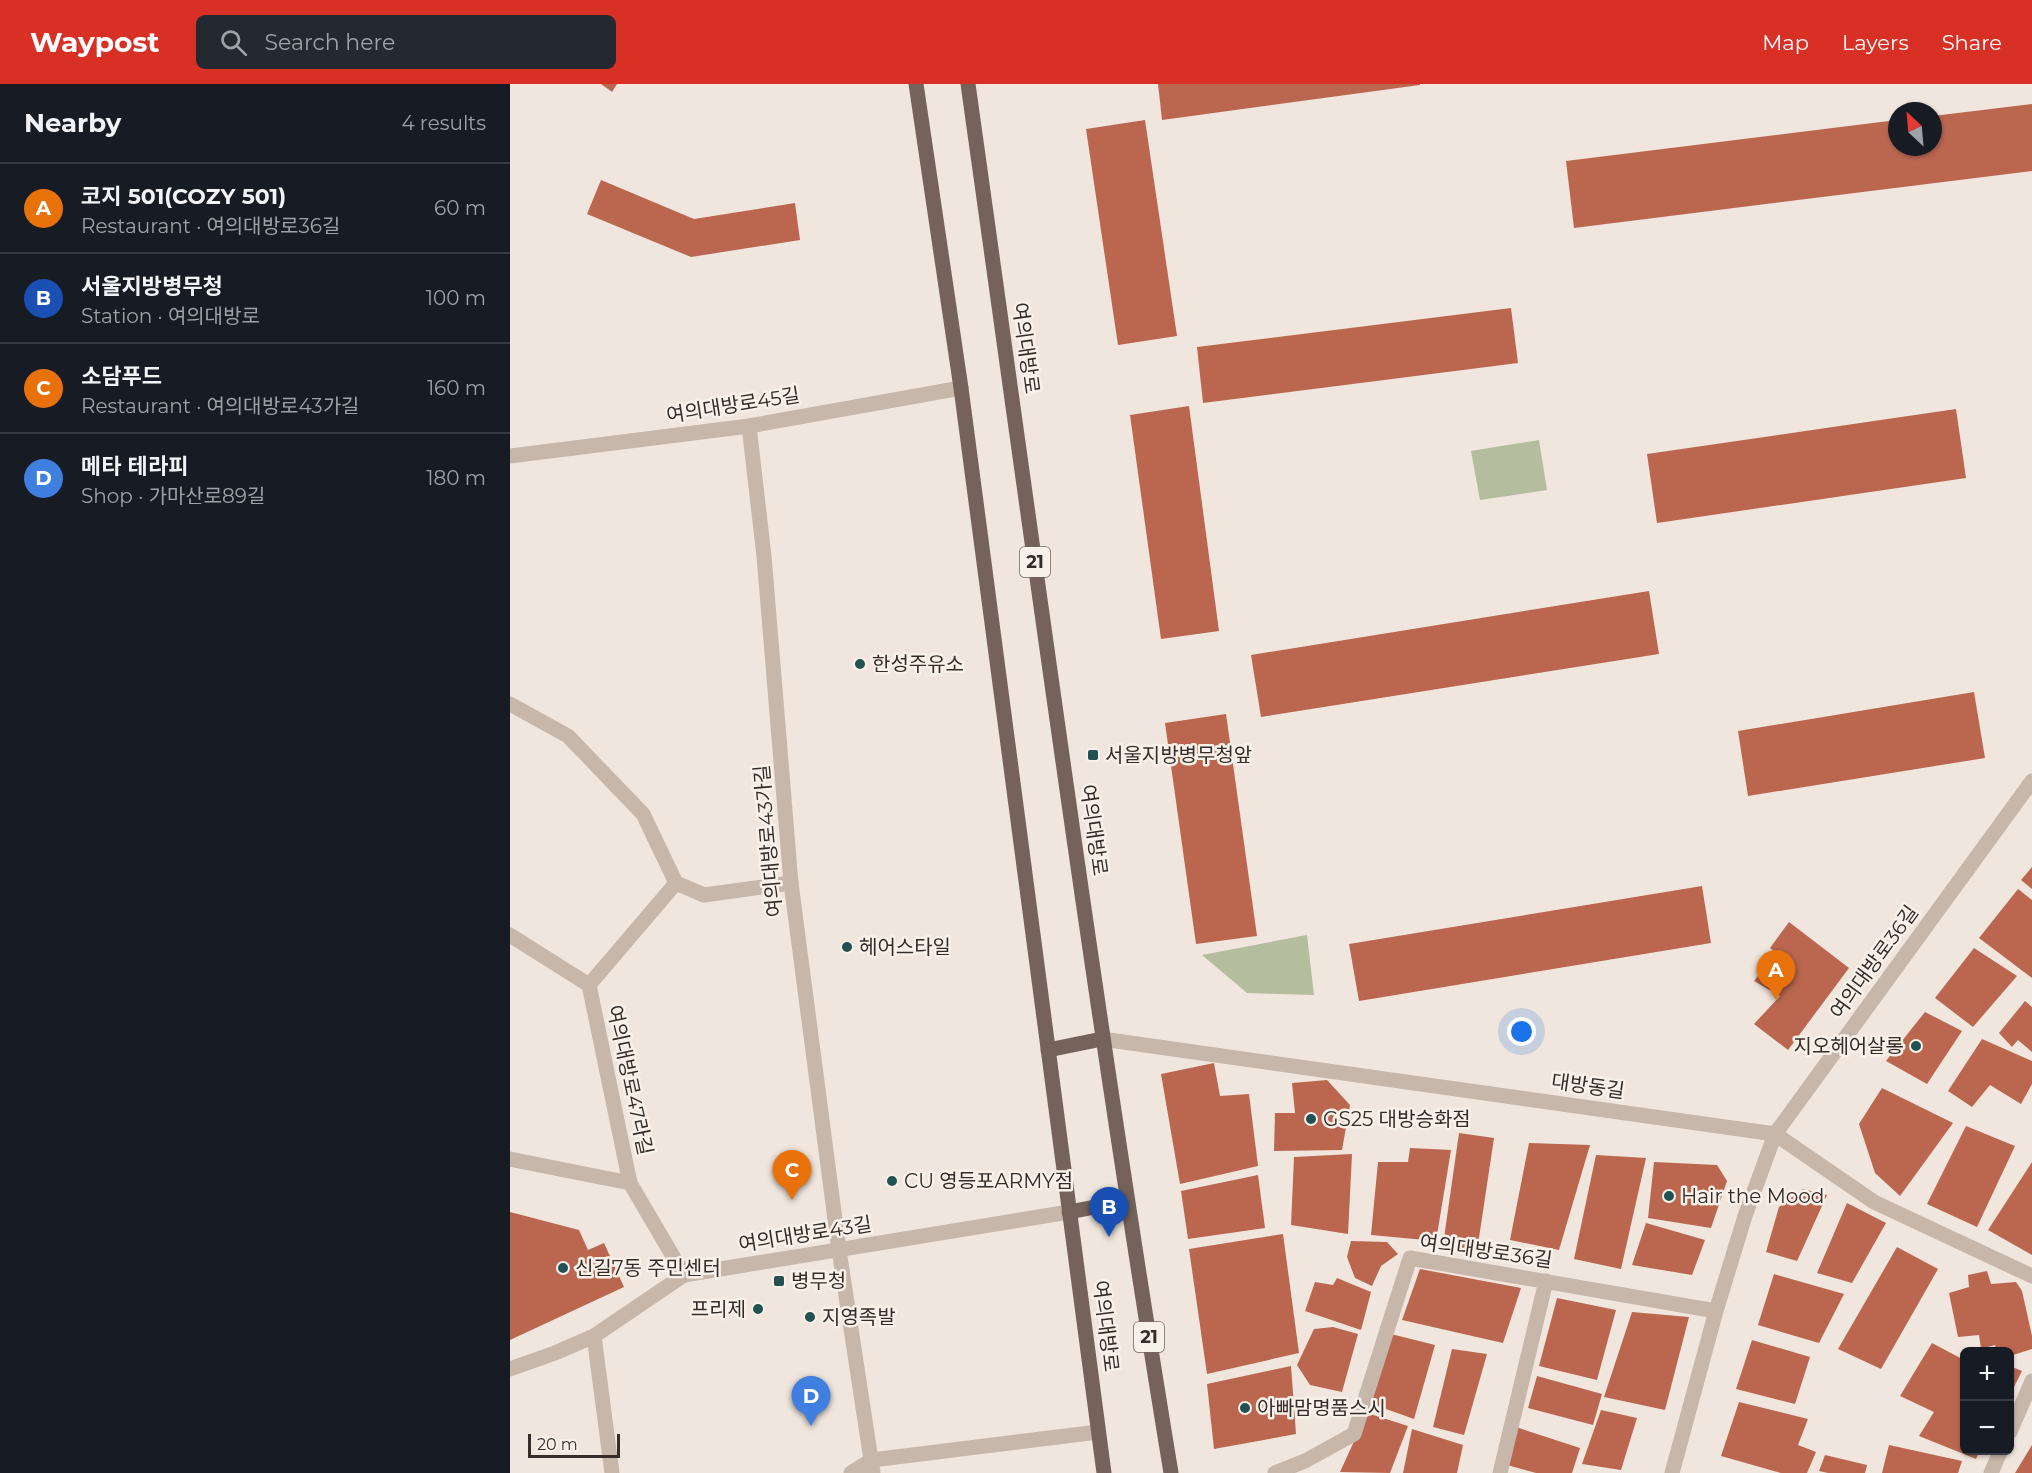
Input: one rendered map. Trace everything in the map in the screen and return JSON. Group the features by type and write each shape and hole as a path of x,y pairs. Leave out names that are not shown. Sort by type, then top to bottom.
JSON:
{"main road":[{"name":"여의대방로","path":"916,84 961,388 1104,1473"},
{"name":"여의대방로","path":"968,84 1102,1039 1171,1473"},
{"path":"1048,1050 1102,1039"},
{"path":"1070,1212 1126,1201"}],"street":[{"name":"여의대방로45길","path":"510,456 749,426 961,388"},
{"name":"여의대방로43가길","path":"749,426 764,556 791,883 839,1250 872,1466"},
{"path":"510,704 568,736 643,814 676,882 704,896 791,883"},
{"name":"여의대방로36길","path":"1672,1473 1744,1216 1775,1134 2032,781"},
{"name":"여의대방로47라길","path":"589,986 676,882"},
{"name":"여의대방로47라길","path":"510,934 589,986 630,1183 684,1275"},
{"name":"대방동길","path":"1102,1039 1775,1134 1874,1202 2032,1276"},
{"path":"510,1159 630,1183"},
{"name":"여의대방로43길","path":"510,1369 594,1336 684,1275 1070,1212"},
{"name":"여의대방로36길","path":"1275,1473 1305,1461 1354,1434 1410,1257 1716,1311"},
{"path":"1500,1473 1546,1281"},
{"path":"594,1336 612,1473"},
{"path":"2014,1423 2032,1382"},
{"path":"851,1473 872,1466 1098,1432"},
{"path":"1991,1473 1999,1455"}],"green space":[{"path":"1539,440 1547,490 1480,500 1471,451"},
{"path":"1307,935 1314,995 1247,993 1202,955"}],"building":[{"path":"601,84 617,84 612,92"},
{"path":"1158,84 1420,84 1420,85 1162,120"},
{"path":"2032,104 2032,171 1574,228 1566,161 1888,121 1888,156 1942,156 1942,115"},
{"path":"1145,120 1177,336 1118,345 1086,129"},
{"path":"601,180 694,219 795,203 800,240 691,257 587,214"},
{"path":"1511,308 1518,363 1203,403 1197,347"},
{"path":"1189,406 1219,631 1161,639 1130,415"},
{"path":"1956,409 1966,478 1657,523 1647,454"},
{"path":"1649,591 1659,654 1261,717 1251,655"},
{"path":"1974,692 1985,758 1748,796 1738,731"},
{"path":"1226,714 1257,936 1196,944 1165,723"},
{"path":"2032,867 2032,889 2021,880"},
{"path":"1702,886 1711,943 1359,1001 1349,944"},
{"path":"2018,889 2032,900 2032,978 1979,938"},
{"path":"1789,922 1849,968 1788,1050 1754,1024 1780,996 1754,981 1777,953 1770,948"},
{"path":"1974,948 2017,976 1973,1027 1935,998"},
{"path":"2025,1001 2032,1007 2032,1052 2018,1040 2012,1047 1999,1033"},
{"path":"1925,1012 1962,1031 1927,1084 1886,1061"},
{"path":"1982,1039 2032,1061 2032,1084 2021,1104 1990,1085 1972,1107 1948,1091"},
{"path":"1214,1063 1220,1096 1249,1094 1258,1166 1180,1184 1161,1074"},
{"path":"1327,1080 1350,1105 1342,1150 1274,1151 1275,1113 1295,1113 1292,1083"},
{"path":"1882,1088 1953,1123 1900,1196 1875,1173 1859,1124"},
{"path":"1966,1126 2015,1146 1977,1227 1927,1204"},
{"path":"1459,1133 1494,1138 1477,1251 1443,1245"},
{"path":"1529,1143 1590,1145 1559,1250 1510,1240"},
{"path":"1410,1148 1451,1150 1436,1241 1371,1235 1378,1162 1408,1162"},
{"path":"1352,1154 1348,1234 1291,1225 1294,1157"},
{"path":"1596,1155 1646,1158 1621,1269 1574,1259"},
{"path":"1654,1162 1717,1165 1727,1181 1711,1228 1648,1218"},
{"path":"2032,1162 2032,1255 1988,1230"},
{"path":"1258,1175 1265,1228 1188,1239 1181,1191"},
{"path":"1803,1189 1827,1195 1797,1261 1766,1252 1779,1207"},
{"path":"1847,1203 1886,1223 1852,1283 1817,1273"},
{"name":"신길7동 주민센터","path":"510,1212 579,1230 588,1250 604,1243 624,1287 510,1340"},
{"path":"1646,1223 1705,1240 1692,1275 1632,1265"},
{"path":"1283,1234 1299,1353 1207,1374 1189,1249"},
{"path":"1351,1241 1387,1242 1398,1254 1381,1266 1372,1286 1355,1278 1347,1257"},
{"path":"1897,1247 1938,1269 1881,1369 1838,1349"},
{"path":"1420,1269 1521,1288 1503,1343 1402,1320"},
{"path":"1987,1271 1991,1284 2016,1282 2022,1291 2032,1336 2032,1349 2014,1355 2014,1347 1995,1347 1995,1345 1981,1347 1979,1335 1958,1337 1949,1293 1969,1287 1968,1275"},
{"path":"1774,1274 1844,1294 1819,1343 1758,1325"},
{"path":"1337,1278 1371,1292 1361,1330 1305,1311 1315,1282 1333,1285"},
{"path":"1557,1298 1616,1310 1597,1380 1539,1366"},
{"path":"1632,1312 1689,1317 1665,1410 1604,1397"},
{"path":"1333,1327 1358,1334 1342,1392 1310,1385 1297,1365 1314,1329"},
{"path":"1391,1334 1435,1345 1414,1419 1369,1403"},
{"path":"1752,1340 1810,1357 1795,1404 1736,1389"},
{"path":"1932,1343 1960,1358 1960,1453 1919,1436 1934,1412 1900,1396"},
{"path":"1452,1349 1487,1354 1464,1435 1433,1427"},
{"path":"1291,1366 1296,1434 1214,1449 1207,1384"},
{"path":"2014,1368 2022,1371 2014,1387"},
{"path":"1537,1376 1602,1394 1593,1425 1528,1408"},
{"path":"1739,1402 1808,1419 1798,1445 1816,1452 1807,1473 1781,1473 1721,1456"},
{"path":"1601,1410 1637,1418 1621,1470 1582,1464"},
{"path":"1367,1413 1408,1426 1390,1473 1340,1472"},
{"path":"1516,1427 1580,1448 1572,1473 1536,1473 1507,1465"},
{"path":"1412,1429 1463,1445 1457,1473 1403,1473"},
{"path":"1889,1445 1962,1461 1958,1473 1882,1473"},
{"path":"2032,1445 2032,1473 2015,1473"},
{"path":"1825,1455 1867,1465 1865,1473 1819,1471"},
{"path":"1966,1455 1978,1455 1976,1459"}],"place":[{"name":"한성주유소","path":"860,664"},
{"name":"서울지방병무청앞","path":"1093,755"},
{"name":"헤어스타일","path":"847,947"},
{"name":"코지 501(COZY 501)","path":"1776,1000"},
{"name":"지오헤어살롱","path":"1916,1046"},
{"name":"GS25 대방승화점","path":"1311,1119"},
{"name":"CU 영등포ARMY점","path":"892,1181"},
{"name":"Hair the Mood","path":"1669,1196"},
{"name":"소담푸드","path":"792,1200"},
{"name":"서울지방병무청","path":"1109,1237"},
{"name":"신길7동 주민센터","path":"563,1268"},
{"name":"병무청","path":"779,1281"},
{"name":"프리제","path":"758,1309"},
{"name":"지영족발","path":"810,1317"},
{"name":"아빠맘명품스시","path":"1245,1408"},
{"name":"메타 테라피","path":"811,1426"}]}
